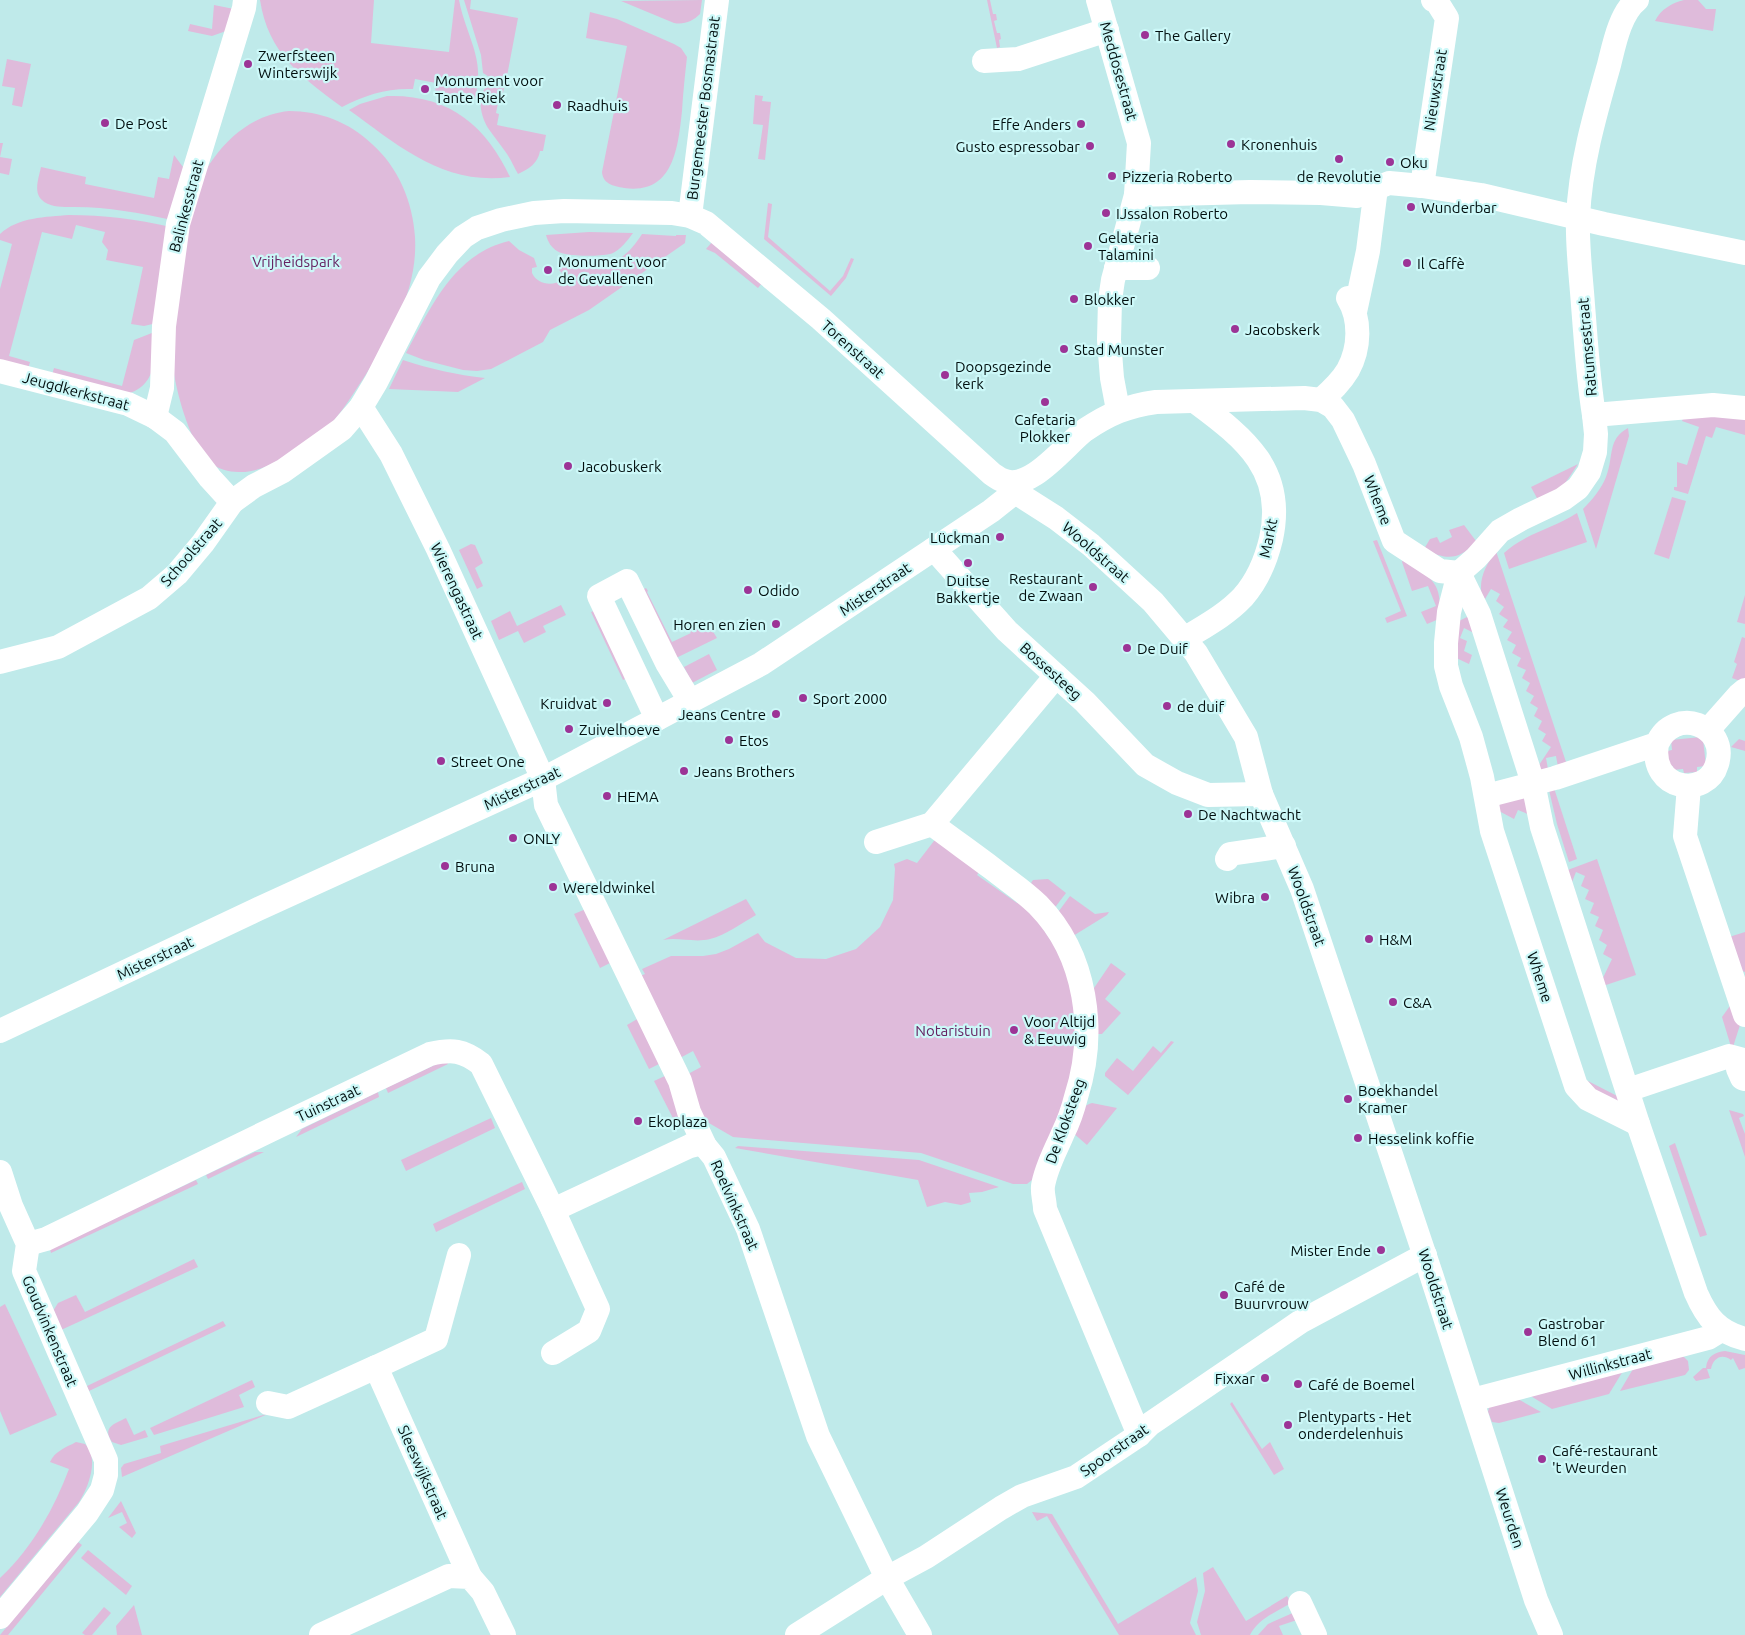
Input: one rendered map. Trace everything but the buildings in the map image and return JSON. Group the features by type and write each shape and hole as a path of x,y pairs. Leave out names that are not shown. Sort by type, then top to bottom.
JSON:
{"street":[{"name":"Balinkesstraat","path":"155,416 162,388 164,326 178,224 234,44 245,0"},
{"name":"Burgemeester Bosmastraat","path":"690,216 716,0"},
{"name":"Meddosestraat","path":"1098,0 1139,143 1136,195"},
{"name":"Nieuwstraat","path":"1422,186 1431,114 1447,18 1437,2 1433,0"},
{"name":"Ratumsestraat","path":"1637,0 1633,3 1619,26 1598,104 1582,180 1578,218 1588,378 1594,415 1713,405 1745,408"},
{"path":"984,61 1018,59 1107,30"},
{"path":"1118,410 1112,378 1109,340 1111,293 1136,195 1177,200 1357,196 1389,183 1422,186 1481,195 1578,218 1745,253"},
{"path":"1356,312 1368,251 1376,188"},
{"name":"Schoolstraat","path":"0,662 58,647 149,598 177,574 203,543 232,502 254,486 283,471 342,429 361,407 392,353 429,278 447,254 463,237 476,228 534,213 564,210 672,213 690,216"},
{"name":"Torenstraat","path":"690,216 706,223 721,234 821,319 992,474 1015,487"},
{"path":"1116,268 1148,268"},
{"path":"1015,487 1041,470 1083,432 1118,410 1134,405 1156,402 1304,398 1321,400 1337,385 1348,370 1354,355 1358,323 1356,312 1343,290"},
{"name":"Jeugdkerkstraat","path":"0,371 128,404 155,416 174,432 210,478 232,502"},
{"name":"Wheme","path":"1321,400 1333,407 1343,420 1364,464 1394,541 1440,571 1460,573 1449,612 1446,666 1470,737 1486,796 1492,831 1576,1086 1588,1099 1638,1124"},
{"name":"Markt","path":"1184,639 1222,616 1243,596 1258,576 1269,549 1274,524 1274,500 1270,481 1264,468 1251,449 1234,431 1196,402"},
{"name":"Wierengastraat","path":"361,407 390,454 438,549 543,779"},
{"path":"1594,415 1595,452 1589,472 1578,488 1563,499 1500,531 1460,573 1479,614 1533,783 1545,835 1638,1124 1696,1293 1707,1314 1721,1330 1745,1339"},
{"name":"Misterstraat","path":"0,1030 256,910 543,779 761,664 991,512 1015,487"},
{"name":"Wooldstraat","path":"1015,487 1112,564 1153,602 1196,653 1246,737 1262,794 1302,888 1472,1400"},
{"name":"Bossesteeg","path":"934,549 1007,632 1085,702 1145,765 1177,783 1208,795 1262,794"},
{"path":"657,719 598,596 627,581 667,663 690,701"},
{"path":"876,842 932,824 1056,676"},
{"path":"1708,730 1745,690"},
{"path":"1689,722 1708,730 1718,746 1719,756 1717,765 1705,780 1689,786 1677,784 1660,772 1655,754 1657,744 1662,734 1670,727 1679,723 1689,722"},
{"path":"1486,796 1573,772 1657,744"},
{"name":"Roelvinkstraat","path":"543,779 546,805 680,1081 689,1112 705,1146 714,1157 748,1229 818,1436 887,1578 920,1635"},
{"path":"1689,786 1685,836 1741,985 1745,1015"},
{"name":"De Kloksteeg","path":"932,824 1024,892 1038,906 1054,923 1075,968 1087,1014 1086,1053 1082,1078 1072,1112 1048,1166 1043,1188 1046,1209 1139,1435"},
{"path":"1227,859 1230,854 1284,846"},
{"name":"Tuinstraat","path":"28,1244 46,1239 430,1054 446,1051 460,1052 471,1056 481,1064 553,1210 598,1308 589,1331 553,1353"},
{"path":"1628,1090 1729,1056 1744,1057"},
{"path":"553,1210 690,1146 698,1144 705,1146"},
{"path":"0,1172 10,1206 28,1244"},
{"name":"Goudvinkenstraat","path":"0,1617 87,1513 102,1490 106,1475 106,1460 24,1271 28,1244"},
{"path":"268,1403 288,1407 436,1338 459,1255"},
{"name":"Spoorstraat","path":"797,1635 1022,1496 1076,1477 1300,1322 1425,1255"},
{"name":"Willinkstraat","path":"1472,1400 1708,1338 1721,1330"},
{"name":"Sleeswijkstraat","path":"376,1367 470,1577 483,1592 504,1635"},
{"name":"Weurden","path":"1472,1400 1536,1600 1551,1635"},
{"path":"321,1635 449,1576 470,1577"},
{"path":"1300,1603 1315,1635"}],"green space":[{"path":"260,0 374,0 371,43 449,52 455,0 459,0 477,59 478,84 475,99 467,105 458,104 435,93 436,83 415,79 413,89 376,93 342,107 300,74 279,49 270,35"},
{"path":"464,0 471,0 470,9 518,18 507,76 491,78 483,73 481,55"},
{"path":"702,0 700,14 688,22 681,23 674,23 621,1"},
{"path":"987,0 990,0 993,14 996,14 997,20 994,21 997,33 1000,33 1000,47 997,48"},
{"path":"1684,0 1698,0 1706,9 1716,9 1713,31 1655,21 1667,7"},
{"path":"214,5 234,9 226,31 212,36 188,31 190,24 212,29"},
{"path":"590,12 617,19 674,44 681,48 687,57 675,153 670,166 654,184 641,188 624,188 609,184 604,179 602,172 627,46 586,38"},
{"path":"7,59 31,64 22,107 12,105 15,88 2,86"},
{"path":"499,81 505,83 503,93 500,93 496,113 499,114 497,125 546,135 543,151 540,151 535,162 529,168 518,174 507,154 488,128 482,114 482,93 491,83"},
{"path":"755,95 763,96 762,101 771,102 765,160 758,159 763,125 753,124"},
{"path":"387,96 429,100 462,116 477,128 489,142 510,177 486,178 464,175 443,169 405,149 349,110 360,104"},
{"name":"Vrijheidspark","path":"289,111 312,113 344,124 363,136 389,163 397,174 407,198 414,224 415,257 412,276 401,312 393,329 349,400 329,426 309,444 267,466 244,472 231,471 214,465 203,454 188,425 177,389 171,356 171,343 186,225 189,209 203,175 225,144 254,122 271,115"},
{"path":"0,143 3,143 0,157"},
{"path":"174,155 183,167 183,174 172,220 112,209 53,206 45,203 39,197 37,184 41,167 86,177 85,184 154,198 158,177 169,179"},
{"path":"0,157 12,159 9,175 0,173"},
{"path":"768,203 772,204 768,237 830,291 843,276 851,258 854,259 846,278 831,296 764,239"},
{"path":"69,215 120,218 171,227 157,323 144,326 131,324 143,267 106,260 108,250 102,242 105,232 76,225 72,239 42,232 9,356 30,362 28,369 0,361 0,289 12,244 0,240 0,234 7,228 24,221 42,217"},
{"path":"589,232 633,233 613,253 593,256 557,251 550,244 546,235"},
{"path":"642,234 686,235 685,243 589,310 550,330 543,342 491,369 463,370 424,360 406,353 446,285 473,258 490,248 509,241 519,250 534,258 537,267 532,268 534,277 541,282 549,284 562,280 562,273 559,270 564,264 600,265 618,259 626,254"},
{"path":"713,241 762,283 758,288 715,253 706,249"},
{"path":"157,331 155,359 150,376 146,383 130,393 52,375 54,368 122,386 134,340"},
{"path":"403,360 444,371 485,378 458,392 389,389"},
{"path":"1706,415 1745,418 1745,435 1716,427 1712,438 1706,436 1688,494 1674,490 1674,487 1677,487 1677,462 1687,465 1699,427 1682,421 1684,416"},
{"path":"1628,428 1629,436 1596,549 1583,509 1604,481 1617,437"},
{"path":"1578,464 1564,485 1538,500 1531,487"},
{"path":"1672,497 1686,501 1669,559 1654,554"},
{"path":"1577,513 1587,542 1509,569 1504,553 1512,546"},
{"path":"1464,525 1476,541 1464,552 1452,557 1445,557 1424,549 1430,539 1437,537 1440,543 1452,537 1449,530"},
{"path":"1377,540 1407,616 1387,623 1385,618 1401,611 1373,541"},
{"path":"471,544 475,545 483,563 475,568 483,586 477,589 459,550"},
{"path":"1496,551 1567,765 1558,767 1556,756 1546,758 1548,769 1538,772 1537,768 1551,747 1542,741 1546,734 1538,729 1542,721 1534,716 1538,708 1530,703 1534,696 1526,691 1530,683 1522,678 1526,670 1517,666 1521,658 1512,653 1516,645 1507,640 1512,632 1503,627 1508,620 1499,614 1504,607 1496,601 1500,594 1491,589 1485,599 1482,597 1482,578"},
{"path":"1403,560 1433,582 1439,597 1439,619 1427,624 1421,612 1436,606 1428,586 1412,591 1402,562"},
{"path":"646,588 672,642 691,633 689,631 707,622 717,638 674,659 640,591"},
{"path":"1745,595 1745,624 1737,622"},
{"path":"561,605 566,615 543,626 546,632 524,643 518,631 499,640 491,621 510,611 517,626"},
{"path":"597,610 629,677 623,680 591,612"},
{"path":"1467,617 1471,618 1476,634 1464,628 1460,638 1467,641 1464,651 1472,655 1469,664 1454,657 1459,621"},
{"path":"1742,637 1745,638 1745,678 1743,682 1732,678 1737,664 1734,662"},
{"path":"709,654 717,670 692,683 684,667"},
{"path":"1701,737 1703,739 1706,766 1697,767 1697,772 1684,773 1683,769 1673,770 1673,766 1669,767 1667,751 1672,750 1671,740"},
{"path":"1739,739 1745,741 1745,751 1731,747"},
{"path":"1554,788 1577,859 1569,862 1549,790"},
{"path":"1526,797 1530,815 1518,810 1514,819 1497,810 1501,801"},
{"name":"Notaristuin","path":"937,837 981,869 977,875 1017,903 1020,898 1029,908 1060,954 1076,1002 1074,1076 1032,1180 1027,1184 1013,1184 921,1153 733,1137 702,1119 688,1074 701,1067 693,1051 680,1058 640,976 645,974 642,969 671,956 716,954 758,933 765,942 796,958 826,959 856,949 880,927 893,900 894,864 907,859 917,863"},
{"path":"1597,859 1636,975 1603,986 1601,982 1612,959 1603,954 1607,945 1599,940 1603,930 1595,926 1599,917 1590,913 1594,903 1585,899 1589,890 1581,886 1585,876 1576,872 1572,882 1565,871"},
{"path":"1048,879 1066,893 1053,910 1031,883 1033,880"},
{"path":"1070,896 1095,914 1109,912 1073,936 1056,915"},
{"path":"746,899 756,915 722,935 704,940 663,940"},
{"path":"586,909 612,962 600,968 574,914"},
{"path":"1745,932 1745,972 1740,970 1729,937"},
{"path":"1111,963 1126,974 1105,999 1121,1013 1102,1034 1098,1034 1092,991"},
{"path":"1732,1003 1740,1025 1732,1050 1722,1017"},
{"path":"639,1018 661,1063 649,1069 627,1025"},
{"path":"1171,1041 1174,1042 1128,1095 1105,1076 1105,1073 1117,1058 1133,1071 1153,1046 1161,1053"},
{"path":"447,1062 448,1064 388,1093 386,1088 439,1063"},
{"path":"667,1075 683,1123 677,1126 654,1081"},
{"path":"1588,1081 1625,1100 1625,1105 1591,1092"},
{"path":"378,1092 379,1097 296,1137 302,1129"},
{"path":"1092,1103 1117,1108 1087,1145 1072,1132 1081,1111"},
{"path":"1729,1110 1744,1116 1739,1118 1745,1134 1745,1157"},
{"path":"491,1118 495,1128 406,1171 401,1160"},
{"path":"1675,1143 1707,1235 1700,1237 1669,1146"},
{"path":"738,1146 919,1160 999,1187 982,1192 969,1193 971,1202 961,1205 945,1202 927,1207 918,1180 735,1148"},
{"path":"255,1152 264,1152 208,1179 206,1175"},
{"path":"196,1180 198,1184 51,1253 50,1249"},
{"path":"522,1182 525,1189 436,1232 433,1224"},
{"path":"194,1259 198,1267 61,1330 53,1311 58,1303 76,1295 85,1312"},
{"path":"5,1304 57,1415 10,1435 0,1411 0,1307"},
{"path":"223,1321 226,1326 89,1391 87,1386"},
{"path":"1725,1351 1745,1355 1745,1368 1739,1370 1733,1358 1731,1360 1721,1357 1716,1359 1711,1369 1707,1369 1710,1378 1696,1381 1693,1377 1703,1368 1706,1368 1708,1360 1718,1352"},
{"path":"1680,1356 1688,1361 1689,1370 1685,1375 1620,1391 1633,1369"},
{"path":"1623,1371 1609,1394 1552,1409 1529,1395"},
{"path":"252,1380 255,1387 239,1395 244,1407 154,1435 150,1428"},
{"path":"1518,1399 1541,1412 1499,1423 1492,1422 1488,1412 1489,1407"},
{"path":"1232,1402 1262,1449 1270,1442 1284,1469 1274,1475 1230,1404"},
{"path":"270,1413 122,1477 121,1468 124,1464 161,1453 160,1446"},
{"path":"126,1418 134,1435 145,1430 148,1437 121,1445 112,1442 108,1433 109,1429"},
{"path":"76,1442 85,1444 92,1457 89,1481 82,1496 0,1597 0,1578 22,1554 41,1527 69,1469 50,1462 58,1452"},
{"path":"121,1501 136,1533 132,1538 119,1527 127,1523 122,1512 108,1518"},
{"path":"1032,1512 1052,1514 1118,1624 1196,1577 1198,1591 1190,1623 1196,1635 1119,1635 1047,1516 1037,1521"},
{"path":"78,1542 82,1545 8,1635 0,1635"},
{"path":"88,1550 132,1586 126,1595 81,1558"},
{"path":"1213,1567 1246,1621 1287,1596 1291,1603 1263,1620 1253,1629 1250,1635 1201,1635 1197,1622 1205,1591 1203,1573"},
{"path":"134,1605 142,1635 117,1635 116,1626"},
{"path":"104,1607 111,1613 92,1635 82,1633"},
{"path":"1295,1612 1297,1620 1279,1626 1283,1635 1258,1635 1268,1624"}],"place":[{"name":"The Gallery","path":"1145,35"},
{"name":"Zwerfsteen Winterswijk","path":"248,64"},
{"name":"Monument voor Tante Riek","path":"425,89"},
{"name":"Raadhuis","path":"557,105"},
{"name":"De Post","path":"105,123"},
{"name":"Effe Anders","path":"1081,124"},
{"name":"Kronenhuis","path":"1231,144"},
{"name":"Gusto espressobar","path":"1090,146"},
{"name":"de Revolutie","path":"1339,159"},
{"name":"Oku","path":"1390,162"},
{"name":"Pizzeria Roberto","path":"1112,176"},
{"name":"Wunderbar","path":"1411,207"},
{"name":"IJssalon Roberto","path":"1106,213"},
{"name":"Gelateria Talamini","path":"1088,246"},
{"name":"Il Caffè","path":"1407,263"},
{"name":"Monument voor de Gevallenen","path":"548,270"},
{"name":"Blokker","path":"1074,299"},
{"name":"Jacobskerk","path":"1235,329"},
{"name":"Stad Munster","path":"1064,349"},
{"name":"Doopsgezinde kerk","path":"945,375"},
{"name":"Cafetaria Plokker","path":"1045,402"},
{"name":"Jacobuskerk","path":"568,466"},
{"name":"Lückman","path":"1000,537"},
{"name":"Duitse Bakkertje","path":"968,563"},
{"name":"Restaurant de Zwaan","path":"1093,587"},
{"name":"Odido","path":"748,590"},
{"name":"Horen en zien","path":"776,624"},
{"name":"De Duif","path":"1127,648"},
{"name":"Sport 2000","path":"803,698"},
{"name":"Kruidvat","path":"607,703"},
{"name":"de duif","path":"1167,706"},
{"name":"Jeans Centre","path":"776,714"},
{"name":"Zuivelhoeve","path":"569,729"},
{"name":"Etos","path":"729,740"},
{"name":"Street One","path":"441,761"},
{"name":"Jeans Brothers","path":"684,771"},
{"name":"HEMA","path":"607,796"},
{"name":"De Nachtwacht","path":"1188,814"},
{"name":"ONLY","path":"513,838"},
{"name":"Bruna","path":"445,866"},
{"name":"Wereldwinkel","path":"553,887"},
{"name":"Wibra","path":"1265,897"},
{"name":"H&M","path":"1369,939"},
{"name":"C&A","path":"1393,1002"},
{"name":"Voor Altijd & Eeuwig","path":"1014,1030"},
{"name":"Boekhandel Kramer","path":"1348,1099"},
{"name":"Ekoplaza","path":"638,1121"},
{"name":"Hesselink koffie","path":"1358,1138"},
{"name":"Mister Ende","path":"1381,1250"},
{"name":"Café de Buurvrouw","path":"1224,1295"},
{"name":"Gastrobar Blend 61","path":"1528,1332"},
{"name":"Fixxar","path":"1265,1378"},
{"name":"Café de Boemel","path":"1298,1384"},
{"name":"Plentyparts - Het onderdelenhuis","path":"1288,1425"},
{"name":"Café-restaurant 't Weurden","path":"1542,1459"}]}
